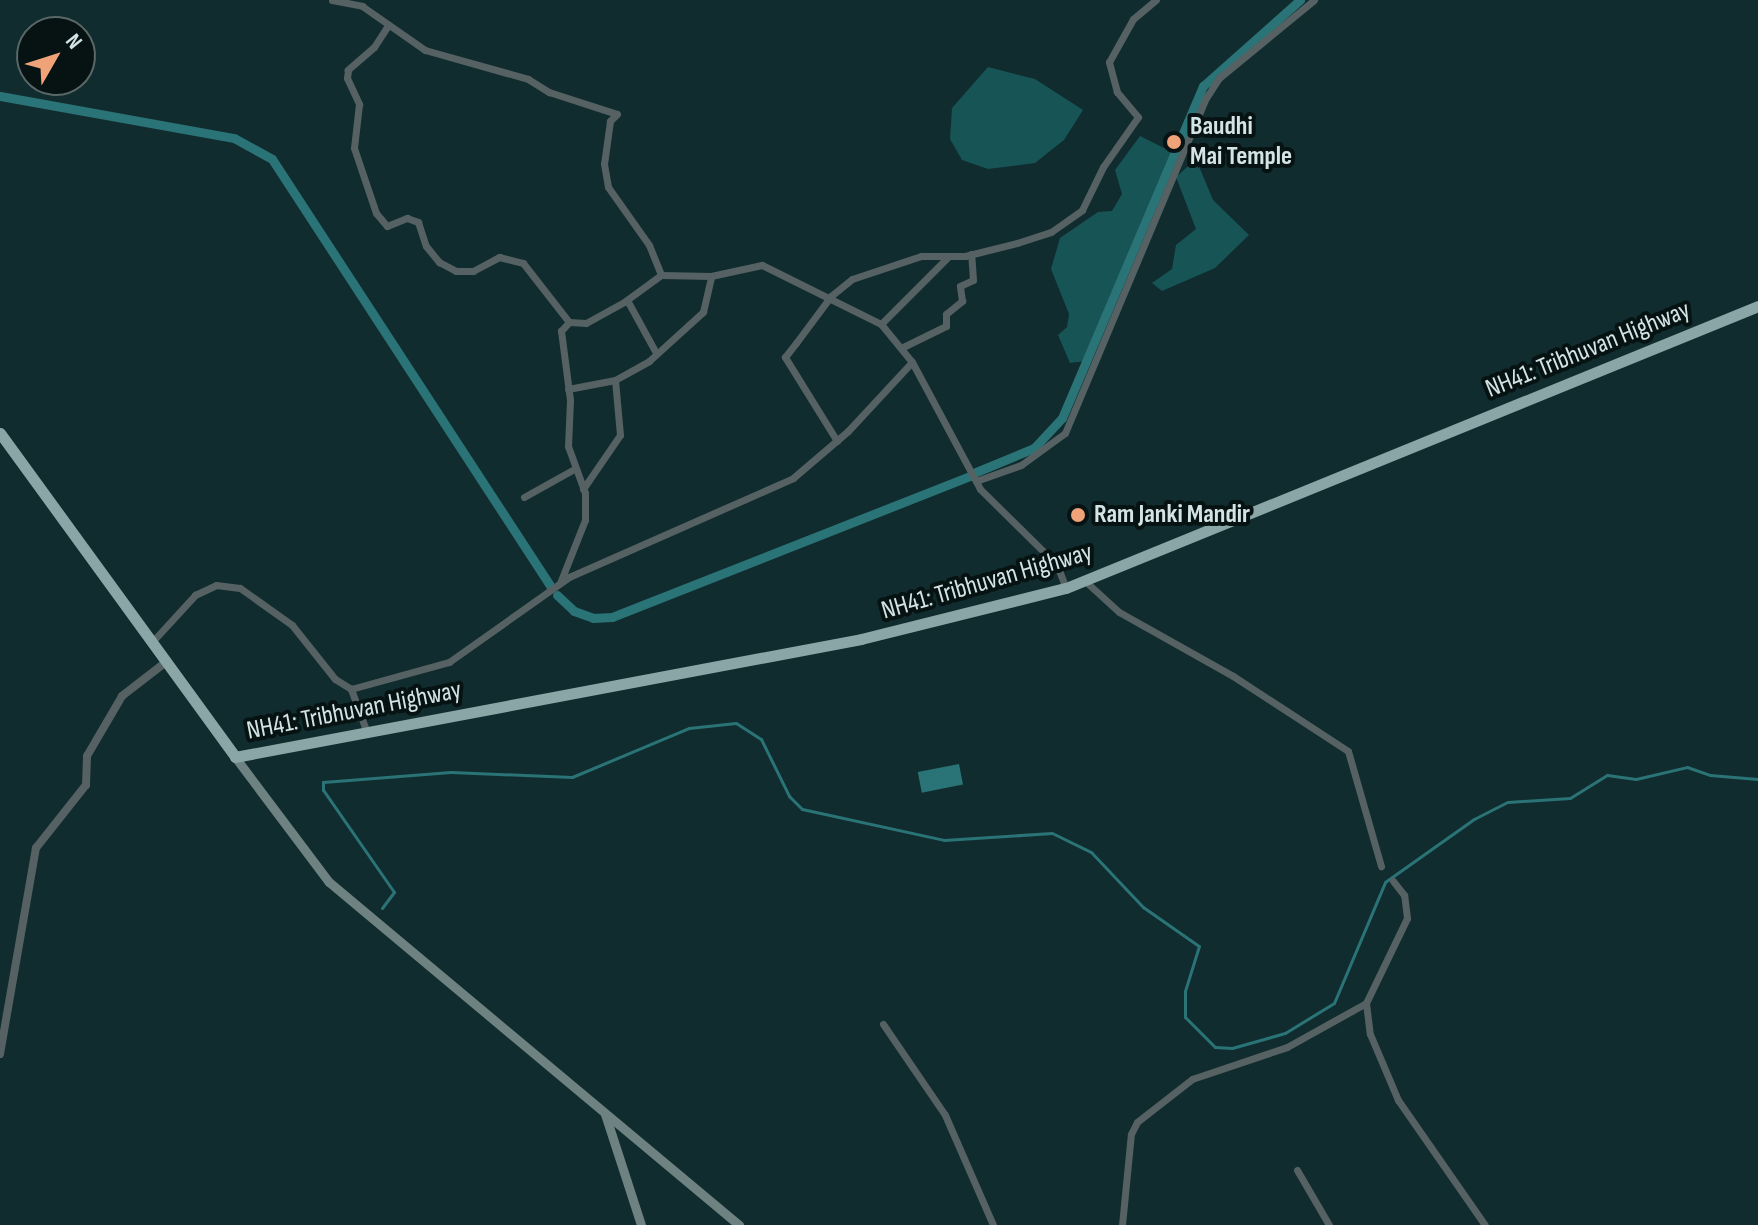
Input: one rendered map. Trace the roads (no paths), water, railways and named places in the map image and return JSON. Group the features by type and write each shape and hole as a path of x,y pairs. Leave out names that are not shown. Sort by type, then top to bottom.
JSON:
{"highway":[{"name":"NH41: Tribhuvan Highway","path":"235,757 861,639 1066,588 1758,306"},
{"path":"0,433 235,757"}],"main road":[{"path":"235,757 329,882 739,1225"},
{"path":"605,1112 641,1225"}],"street":[{"path":"332,0 362,6 387,27 425,50 528,79 549,92 617,114 610,121 604,164 608,187 649,245 661,275"},
{"path":"837,441 785,357 831,296 880,268 921,256 971,254 1051,232 1082,210 1103,167 1138,117 1117,92 1109,62 1133,19 1156,0"},
{"path":"976,481 1021,465 1065,433 1206,98 1219,78 1314,0"},
{"path":"387,27 374,47 348,70 347,78 359,104 354,148 376,213 387,226 407,218 418,222 426,246 439,262 456,271 473,271 499,257 523,263 569,322 586,323 627,300 661,275 711,276 762,265 831,296 881,324 901,348 912,362 988,500 1057,565 1066,588"},
{"path":"901,348 946,326 946,314 962,301 960,286 973,280 971,254"},
{"path":"881,324 948,257"},
{"path":"568,389 615,380 649,361 655,351 703,312 711,276"},
{"path":"627,300 655,351"},
{"path":"560,583 585,520 583,489 574,469 561,331 569,322"},
{"path":"351,689 449,662 560,583 793,478 837,441 912,362"},
{"path":"583,489 620,435 615,380"},
{"path":"524,497 574,469"},
{"path":"1085,581 1119,612 1233,676 1348,751 1381,866"},
{"path":"152,642 195,595 216,585 240,588 292,625 335,679 351,689 366,730"},
{"path":"0,1054 36,848 86,785 87,756 122,696 166,662"},
{"path":"1393,881 1404,895 1407,918 1366,1003 1370,1034 1398,1100 1485,1225"},
{"path":"1122,1225 1131,1134 1137,1122 1184,1083 1287,1047 1366,1003"},
{"path":"883,1024 945,1115 993,1225"},
{"path":"1297,1170 1329,1225"}],"waterway":[{"path":"976,472 1034,448 1062,418 1203,86 1300,0"},
{"path":"0,96 234,138 272,159 551,587"},
{"path":"557,595 574,611 593,618 612,617 970,476"},
{"path":"382,908 394,892 323,790 323,782 451,772 572,777 689,728 736,723 761,739 789,796 802,809 944,840 1052,833 1091,852 1143,907 1199,946 1185,991 1185,1017 1215,1047 1232,1048 1285,1033 1334,1003 1385,882 1474,819 1508,802 1570,798 1607,775 1636,779 1687,767 1710,775 1758,779"}],"place":[{"name":"Baudhi Mai Temple","path":"1174,142"},
{"name":"Ram Janki Mandir","path":"1078,515"}]}
